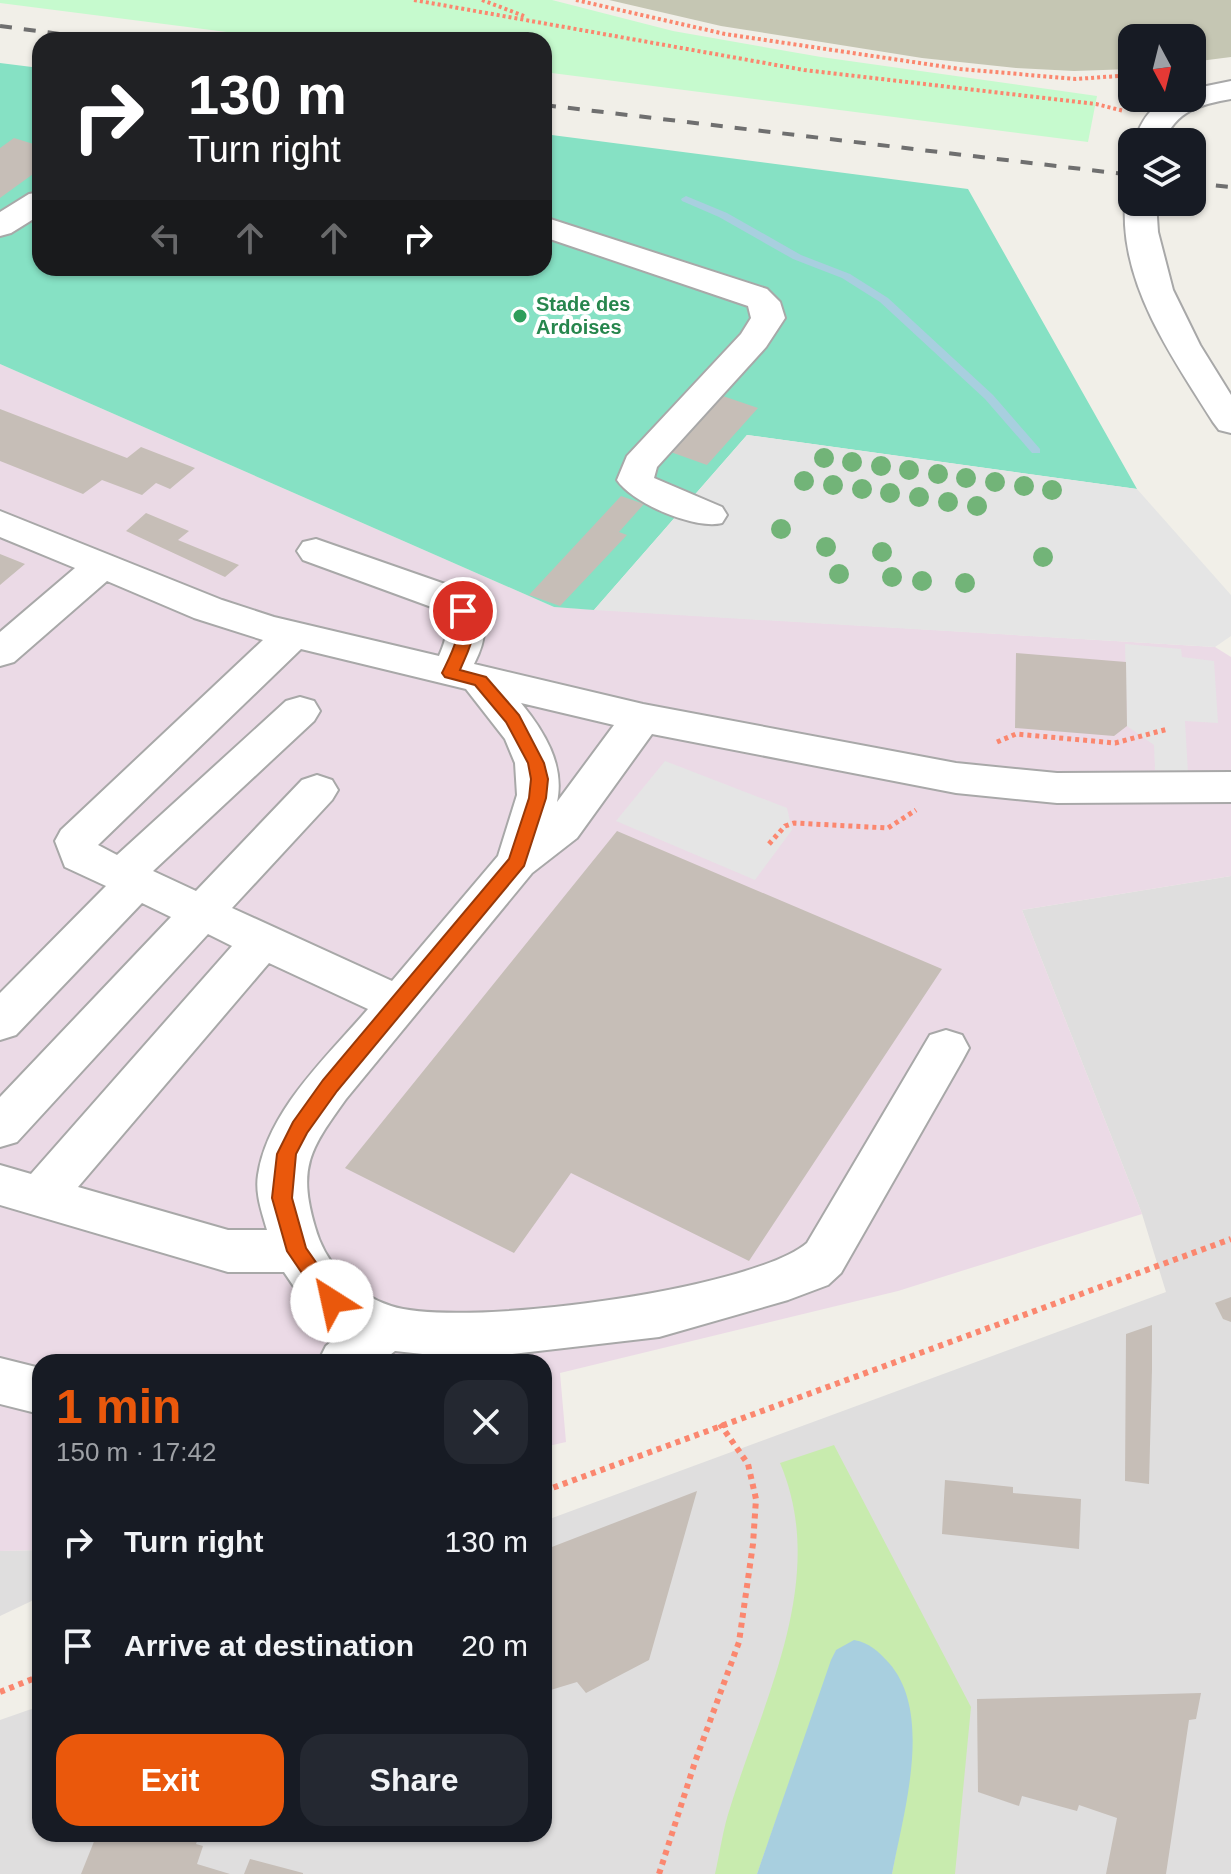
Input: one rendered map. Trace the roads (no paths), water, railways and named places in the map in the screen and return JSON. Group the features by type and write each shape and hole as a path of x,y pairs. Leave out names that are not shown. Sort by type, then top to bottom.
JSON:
{"street":[{"path":"1154,128 1167,110 1199,97 1231,90"},
{"path":"0,226 32,206"},
{"path":"1140,216 1140,230 1158,294 1195,366 1231,422"},
{"path":"552,230 755,296 763,302 768,318 754,340 640,464 636,473 635,480 645,490 709,515"},
{"path":"0,523 208,609 292,635 643,718 859,761 1007,784 1115,790 1231,787"},
{"path":"316,551 451,600 463,611 468,624 466,677 513,719 530,747 539,779 537,798 517,862"},
{"path":"0,653 102,565"},
{"path":"292,635 76,841 80,856 399,1004"},
{"path":"0,1022 130,879 300,711"},
{"path":"643,718 621,743 562,827 517,862 330,1086 300,1127 287,1154 282,1198 297,1251 332,1301 386,1328 468,1337 659,1315 810,1270 824,1258 946,1048"},
{"path":"0,1128 317,790"},
{"path":"263,940 20,1191 228,1251 297,1251"},
{"path":"354,1354 386,1328"},
{"path":"0,1381 32,1389"}],"water":[{"path":"854,1640 873,1648 889,1663 902,1684 910,1709 912,1765 892,1874 757,1874 831,1660 836,1650"}],"waterway":[{"path":"686,199 723,215 797,257 846,276 884,300 989,397 1036,451"}],"railway":[{"path":"0,26 45,32"},
{"path":"552,106 1118,173"},
{"path":"1206,184 1231,187"}],"place":[{"name":"Stade des Ardoises","path":"520,316"}]}
